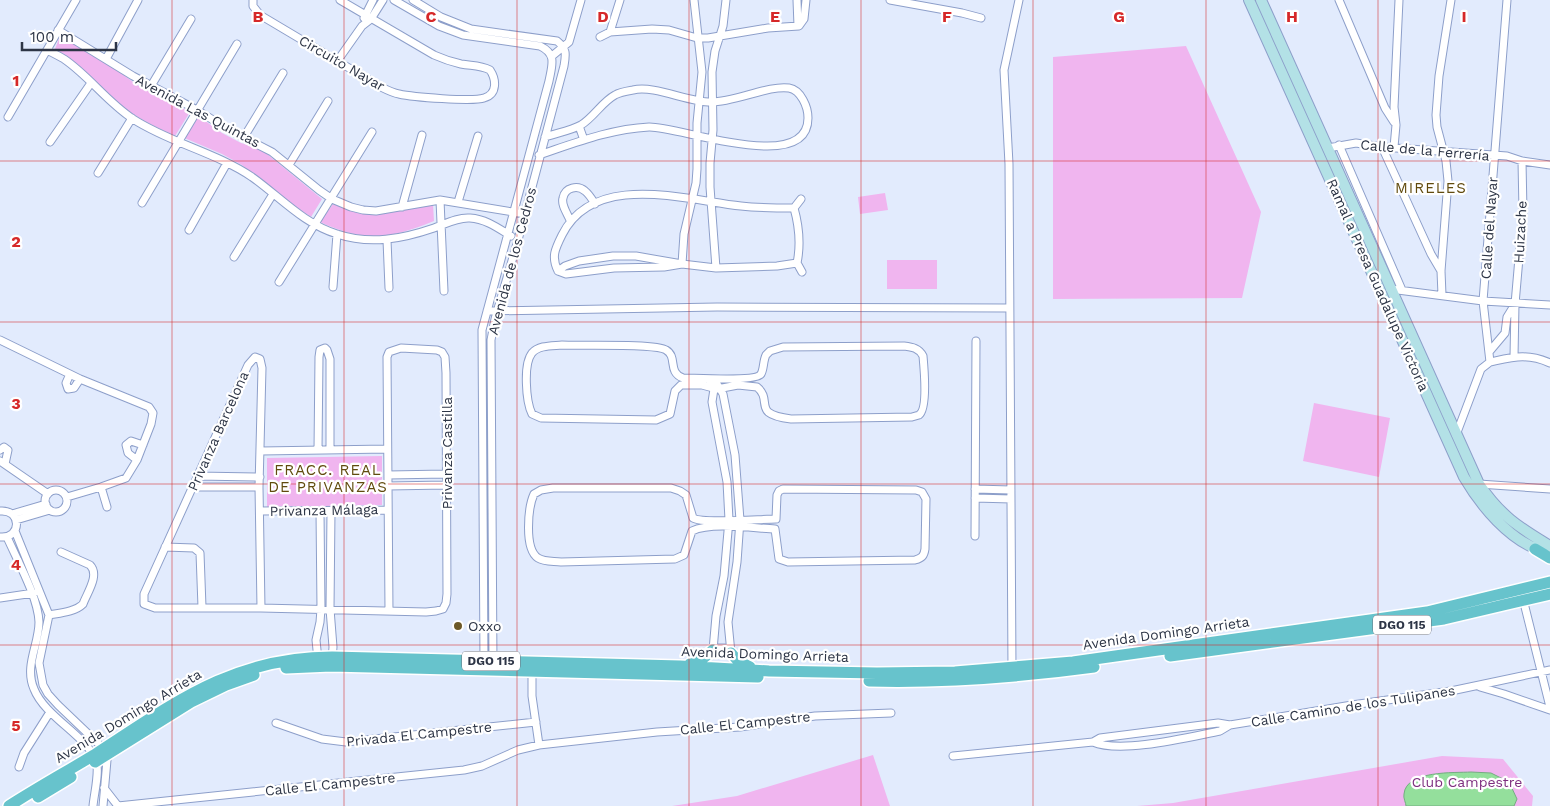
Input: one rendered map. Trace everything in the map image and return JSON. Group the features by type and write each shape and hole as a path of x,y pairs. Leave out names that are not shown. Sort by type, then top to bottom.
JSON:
{"main road":[{"name":"Ramal a Presa Guadalupe Victoria","path":"1249,0 1366,247 1451,437 1479,484 1497,508 1537,544"},
{"name":"Ramal a Presa Guadalupe Victoria","path":"1261,0 1333,147 1366,247 1390,289 1451,437 1464,477 1474,495 1486,510 1509,531 1537,544"},
{"path":"1537,544 1550,546"},
{"path":"1537,544 1550,554"},
{"path":"1537,544 1550,558"},
{"path":"1546,588 1550,576"},
{"name":"Avenida Domingo Arrieta","path":"23,806 182,698 219,679 270,663 332,661 876,677 946,672 1012,672 1073,666 1288,635 1444,619 1521,594 1546,588"},
{"path":"680,666 701,660 714,649 724,673"},
{"path":"724,673 730,650"},
{"path":"730,650 744,665 769,671"},
{"name":"Avenida Domingo Arrieta","path":"532,666 680,666 724,673 769,671 876,677"},
{"name":"Avenida Domingo Arrieta","path":"9,806 100,755"}],"street":[{"path":"8,117 76,0"},
{"path":"106,59 138,0"},
{"name":"Circuito Nayar","path":"253,0 253,6 260,15 396,94 413,97 474,99 485,98 491,95 495,81 490,70 483,66 461,64 434,55 340,0"},
{"path":"362,26 364,15 373,0"},
{"path":"338,60 362,26 371,19 383,0"},
{"path":"394,0 451,31 483,39 540,46 547,49 552,56 571,37 581,0"},
{"path":"413,0 441,17 471,29 547,39 557,41 564,46"},
{"path":"610,32 620,0"},
{"path":"682,264 684,234 697,169 698,102 702,72 694,0"},
{"path":"716,268 710,163 713,102 712,72 715,51 723,26 726,0"},
{"path":"797,0 798,26"},
{"path":"600,37 610,32 652,29 669,30 697,38 720,37 768,28 798,26 804,19 806,0"},
{"path":"890,0 981,18"},
{"path":"1012,672 1008,150 1004,70 1019,0"},
{"path":"1339,0 1385,108 1396,125"},
{"path":"1394,148 1399,0"},
{"path":"1442,295 1441,271 1448,180 1436,115 1439,76 1451,0"},
{"name":"Calle del Nayar","path":"1490,362 1483,301 1507,0"},
{"path":"151,86 191,19"},
{"name":"Avenida Las Quintas","path":"58,30 132,76 197,110 215,123 272,152 332,199 363,210 376,211 440,200 525,214"},
{"path":"142,203 237,44"},
{"name":"Avenida de los Cedros","path":"488,665 491,340 564,66 566,54 564,46"},
{"path":"47,50 64,59 132,118 162,135 211,154 227,163 252,178 315,224 337,234 355,238 388,240 412,235 468,217 496,226 518,240"},
{"name":"Avenida de los Cedros","path":"488,665 482,340 487,311 549,81 552,56"},
{"path":"244,137 282,73"},
{"path":"50,142 91,83"},
{"path":"539,155 626,129 651,127 674,130 712,140 752,146 790,143 804,135 808,125 806,105 798,94 790,88 713,102 698,102 650,90 635,89 615,95 592,117 579,126 545,137"},
{"path":"289,165 328,101"},
{"path":"98,172 132,118"},
{"path":"579,126 584,140"},
{"path":"279,282 372,132"},
{"path":"402,207 422,135"},
{"path":"458,202 478,136"},
{"name":"Calle de la Ferrería","path":"1333,147 1356,143 1394,148 1443,150 1507,156 1522,161 1550,165"},
{"path":"1333,147 1381,241 1402,290"},
{"path":"1382,147 1431,254 1441,271"},
{"name":"Huizache","path":"1515,304 1523,212 1522,161"},
{"path":"189,230 227,163"},
{"path":"570,220 564,208 563,198 566,191 572,188 579,188 586,192 595,204"},
{"path":"682,264 664,267 614,268 566,274 558,271 553,258 570,220 595,204 624,195 645,193 771,209 794,208 801,199"},
{"path":"234,257 273,194"},
{"path":"440,200 444,291"},
{"path":"477,219 481,207"},
{"path":"794,208 798,223 799,240 797,263 802,272"},
{"path":"333,287 337,234"},
{"path":"388,240 389,288"},
{"path":"1366,247 1381,241"},
{"path":"558,271 565,266 579,261 613,256 636,256 716,268 777,266 797,263"},
{"path":"1390,289 1483,301 1550,305"},
{"path":"1489,352 1505,332 1507,317 1515,304"},
{"path":"1514,357 1515,304"},
{"path":"487,311 717,307 1009,308"},
{"path":"0,340 80,379 113,391 152,409 153,418 143,445 137,460 126,478 67,497"},
{"path":"975,536 976,341"},
{"path":"546,346 635,346 662,348 670,354 678,376 683,378 730,378 757,378 762,374 766,355 770,351 783,347 904,346 917,349 923,356 925,402 923,411 919,415 912,417 791,419 773,416 768,413 764,406 762,394 757,387 681,385 675,391 670,414 656,420 540,418 532,414 528,399 529,360 532,353 546,346"},
{"path":"318,450 319,357 320,350 325,348 330,359 330,450"},
{"name":"Privanza Castilla","path":"144,604 155,608 202,607 388,611 436,611 443,609 446,603 446,373 445,357 442,352 437,350 401,348 389,352 386,365 388,611"},
{"path":"1451,437 1481,369 1490,362 1527,356 1550,363"},
{"name":"Privanza Barcelona","path":"144,604 144,594 165,547 248,364 255,357 260,359 262,368 259,487 262,608"},
{"path":"70,374 66,383 68,389 74,388 80,379"},
{"path":"699,378 710,380 717,387 735,455 740,524 736,571 728,622 730,650 714,649 716,616 724,576 729,524 724,464 712,402 717,387 730,378"},
{"path":"137,460 128,453 126,445 131,441 143,445"},
{"path":"0,450 4,447 8,450 2,463 48,494"},
{"path":"261,451 387,448"},
{"path":"388,475 446,474"},
{"path":"197,476 260,477"},
{"path":"1479,484 1550,489"},
{"path":"388,486 446,485"},
{"path":"101,487 107,507"},
{"path":"193,487 259,487"},
{"path":"729,524 696,520 691,514 686,495 670,488 541,490 534,494 529,510 531,548 533,554 543,560 561,562 675,559 684,555 692,531 703,527 776,519 777,495 783,490 916,490 922,492 926,499 924,554 921,558 914,560 783,561 778,556 775,529 740,524"},
{"path":"975,489 1011,490"},
{"path":"14,517 48,507 56,512 63,510 67,505 67,497 63,492 58,490 48,494"},
{"path":"48,494 48,507"},
{"path":"975,498 1011,499"},
{"name":"Privanza Málaga","path":"260,511 388,510"},
{"path":"0,511 6,511 14,517 15,531 48,615 39,663 45,688 100,755 104,788 103,806"},
{"path":"318,661 316,640 320,609 320,511"},
{"path":"331,511 330,609 332,661"},
{"path":"15,531 3,537 31,593 38,612 39,621 30,674 33,688 50,712 100,755"},
{"path":"165,547 194,548 200,553 202,607"},
{"path":"48,615 80,607 94,574 93,568 90,565 61,552"},
{"path":"0,598 40,591"},
{"name":"Calle Camino de los Tulipanes","path":"1521,594 1550,709"},
{"path":"318,630 332,630"},
{"path":"532,666 539,745"},
{"name":"Calle Camino de los Tulipanes","path":"1093,742 1101,745 1151,743 1220,731 1230,725 1477,687 1550,670"},
{"name":"Calle Camino de los Tulipanes","path":"1477,687 1550,709"},
{"path":"37,695 45,688"},
{"path":"19,768 24,753 50,712"},
{"name":"Calle El Campestre","path":"104,788 118,806 464,770 482,766 518,750 539,745 657,732 740,726 815,716 892,713"},
{"name":"Privada El Campestre","path":"276,723 322,739 346,742 536,722"},
{"name":"Calle Camino de los Tulipanes","path":"953,756 1093,742 1100,738 1218,722 1230,725"},
{"path":"93,806 100,755"}],"green space":[{"path":"60,36 71,40 137,85 190,112 175,136 126,110 111,98 65,55 55,49"},
{"path":"1186,46 1261,212 1242,298 1053,299 1053,57"},
{"path":"197,115 222,133 241,143 261,149 322,199 311,217 274,192 242,165 222,154 182,137"},
{"path":"885,193 888,210 860,214 858,197"},
{"path":"333,204 361,214 382,214 433,204 434,221 390,235 364,236 336,229 320,222"},
{"path":"887,260 937,260 937,289 887,289"},
{"path":"1314,403 1390,418 1379,477 1303,461"},
{"path":"382,456 382,505 267,507 267,458"},
{"path":"873,755 890,806 672,806 737,796"},
{"name":"Club Campestre","path":"1442,756 1503,759 1533,796 1532,806 1137,806 1173,803"}],"shaded area":[{"path":"1491,773 1509,782 1517,799 1514,806 1406,806 1404,794 1407,786 1413,781 1432,774"}],"place":[{"name":"Oxxo","path":"458,626"}],"district":[{"name":"MIRELES","path":"1431,188"},
{"name":"FRACC. REAL DE PRIVANZAS","path":"328,478"}]}
